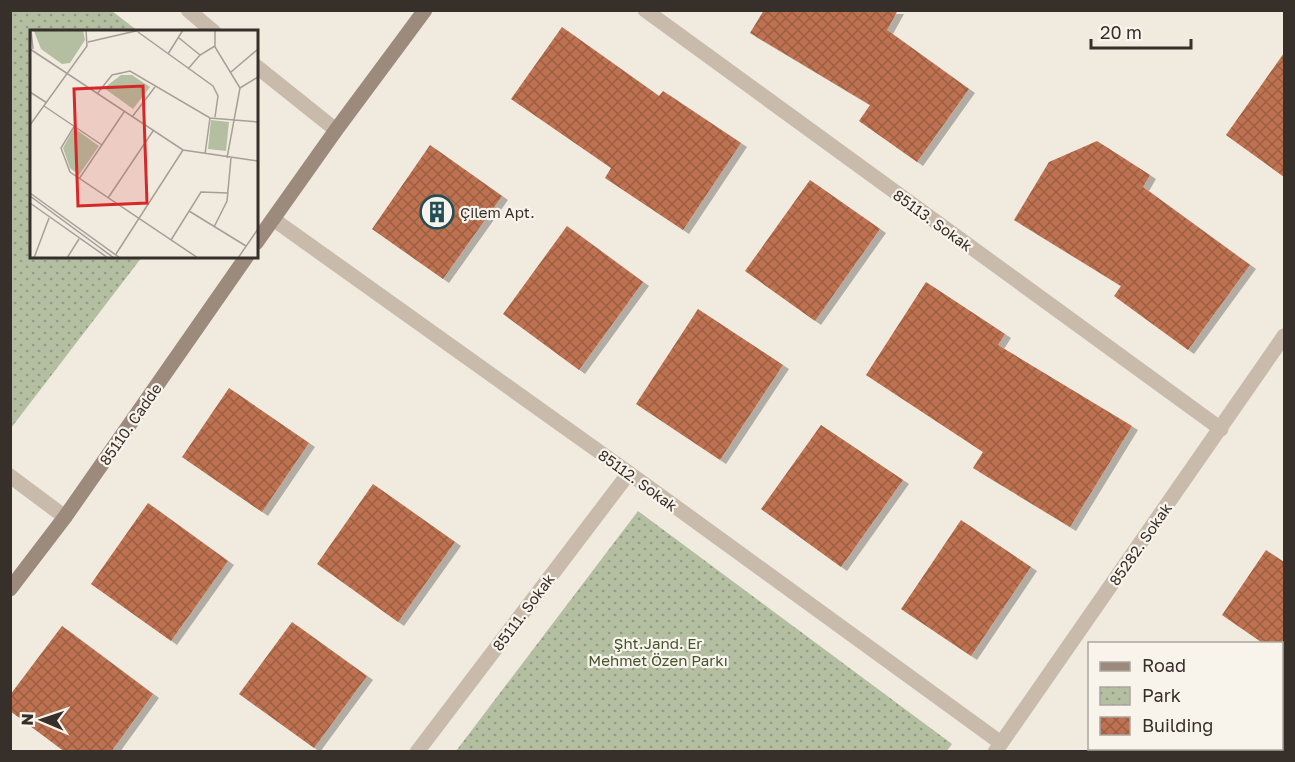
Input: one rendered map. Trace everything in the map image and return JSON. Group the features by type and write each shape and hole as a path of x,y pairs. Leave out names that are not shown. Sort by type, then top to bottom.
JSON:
{"street":[{"path":"188,10 212,30"},
{"path":"258,240 425,10"},
{"name":"85113. Sokak","path":"645,10 1221,429"},
{"path":"258,68 336,130"},
{"name":"85112. Sokak","path":"273,219 629,473 998,747"},
{"name":"85110. Cadde","path":"10,589 65,517 246,258"},
{"name":"85282. Sokak","path":"998,747 1284,336"},
{"name":"85111. Sokak","path":"417,752 629,473"},
{"path":"10,476 65,517"}],"green space":[{"path":"11,10 112,11 137,30 30,30 30,258 141,258 11,428"},
{"name":"Şht.Jand. Er Mehmet Özen Parkı","path":"638,511 952,744 946,752 456,751"}],"building":[{"path":"764,10 898,10 887,30 969,89 917,162 859,121 870,105 750,33"},
{"path":"562,27 659,96 663,91 741,143 683,230 605,178 611,168 511,99"},
{"path":"1284,53 1284,177 1226,135"},
{"path":"1097,141 1150,175 1143,187 1250,265 1188,350 1114,296 1121,286 1014,220 1049,162"},
{"name":"Çilem Apt.","path":"430,145 502,196 443,279 372,229"},
{"path":"810,180 880,229 815,321 745,271"},
{"path":"567,226 643,282 579,370 503,314"},
{"path":"926,282 1005,334 998,345 1132,426 1070,527 973,468 983,452 866,375"},
{"path":"698,309 783,365 720,460 636,404"},
{"path":"229,388 309,443 262,512 182,457"},
{"path":"821,425 903,480 841,567 761,509"},
{"path":"373,484 455,542 398,622 317,564"},
{"path":"148,503 228,561 171,641 91,584"},
{"path":"961,520 1031,567 971,656 901,609"},
{"path":"1266,550 1284,562 1284,658 1283,642 1261,642 1222,615"},
{"path":"292,622 367,676 314,748 239,694"},
{"path":"62,626 153,694 111,752 65,752 10,711 10,695"}],"place":[{"name":"Çilem Apt.","path":"437,212"}]}
